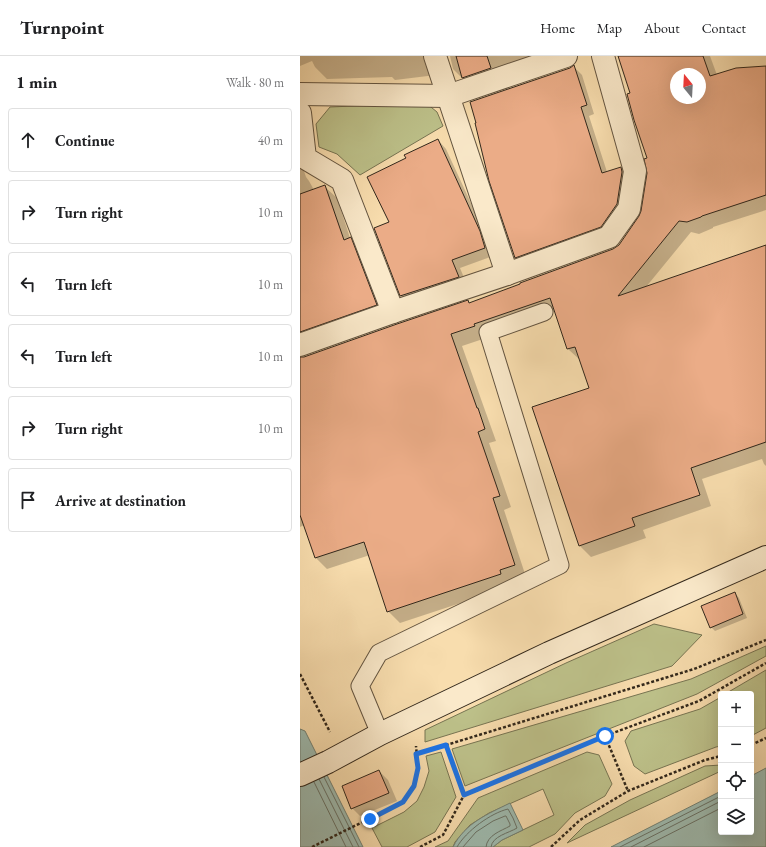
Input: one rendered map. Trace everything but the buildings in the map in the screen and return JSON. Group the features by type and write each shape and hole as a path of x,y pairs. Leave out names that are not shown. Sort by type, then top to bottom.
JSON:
{"street":[{"path":"435,56 507,274"},
{"path":"300,94 448,96 566,56"},
{"path":"300,345 507,274 609,237 628,209 635,171 603,56"},
{"path":"300,113 305,158 342,180 393,312"},
{"path":"300,775 328,762 380,734 549,654 766,557"}],"lane":[{"path":"380,734 360,686 379,653 560,565 488,332 544,312"}],"path":[{"path":"416,754 694,669 766,640"},
{"path":"420,847 443,835 464,795 605,736 699,701 766,663"},
{"path":"300,674 330,733"},
{"path":"605,736 628,791"},
{"path":"754,744 766,738"},
{"path":"312,847 403,802 414,786 418,768 415,742"},
{"path":"446,745 464,795"},
{"path":"551,847 580,820 628,791 705,760 718,757"}],"green space":[{"path":"426,103 437,112 443,126 360,175 337,154 319,147 316,124 330,107"},
{"path":"654,624 702,635 672,666 425,742 425,730 566,663"},
{"path":"766,646 766,656 697,694 465,786 452,749 691,679"},
{"path":"766,670 766,728 754,734 754,691 730,691"},
{"path":"718,699 718,747 645,774 634,766 625,741 631,731 700,709"},
{"path":"441,752 456,797 435,832 407,847 382,847 372,828 404,812 417,801 424,787 429,771 426,756"},
{"path":"587,752 599,755 612,784 605,796 575,813 555,834 529,847 493,847 502,840 554,815 543,789 489,813 470,825 455,842 453,847 435,847 448,841 478,798"},
{"path":"718,765 718,772 567,843 585,825 630,800 705,766"}],"water":[{"path":"300,729 305,731 363,847 300,847"},
{"path":"766,768 766,847 611,847 718,793 718,835 754,835 754,774"},
{"path":"510,803 523,830 502,840 493,847 453,847 471,825 485,815"}],"route":[{"path":"370,819 403,802 414,786 418,768 416,754 446,745 464,795 605,736"}]}
